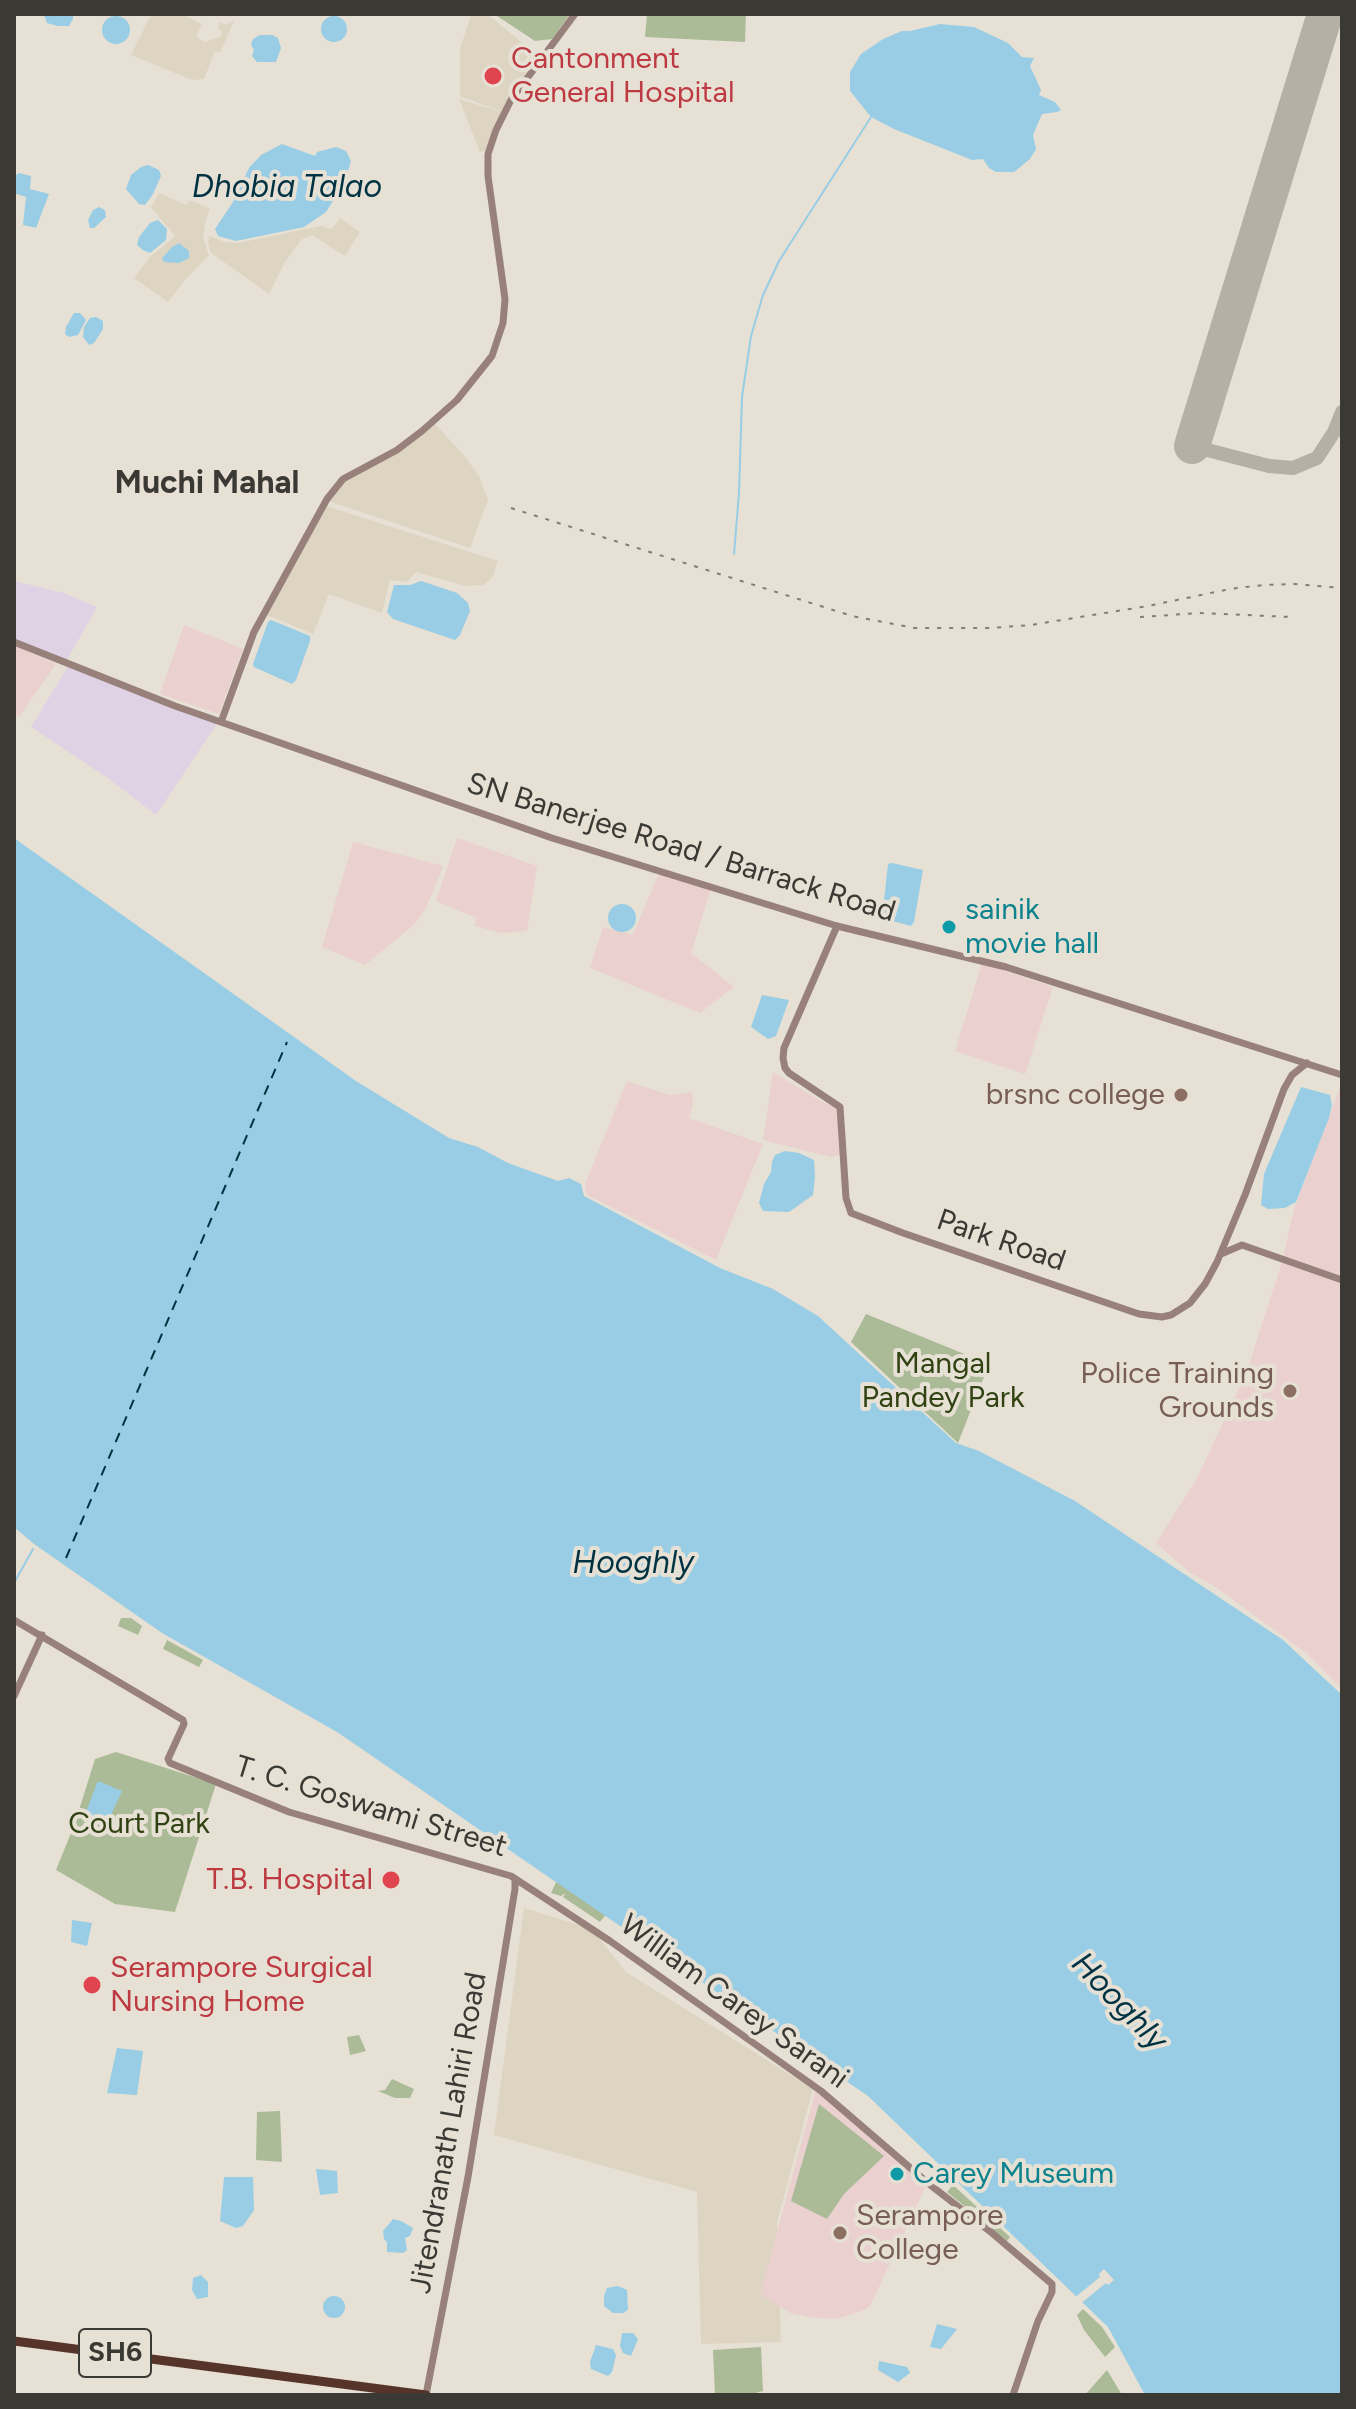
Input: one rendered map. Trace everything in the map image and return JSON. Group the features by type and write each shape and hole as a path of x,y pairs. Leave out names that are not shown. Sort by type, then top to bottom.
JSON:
{"main road":[{"name":"SH6","path":"14,2341 426,2395"}],"street":[{"path":"221,722 254,632 327,499 343,479 397,450 422,431 457,400 492,356 503,323 505,299 488,176 488,154 511,100 575,14"},
{"name":"SN Banerjee Road / Barrack Road","path":"14,642 175,706 552,838 837,926 1006,967 1342,1075"},
{"name":"Park Road","path":"837,926 784,1048 783,1058 789,1073 840,1107 846,1198 851,1213 1152,1317 1171,1315 1190,1303 1209,1277 1232,1227 1284,1089 1292,1075 1307,1063"},
{"path":"1232,1227 1242,1245"},
{"path":"1221,1254 1242,1245 1342,1280"},
{"path":"14,1620 42,1635 14,1696"},
{"name":"T. C. Goswami Street","path":"42,1635 183,1720 168,1762 289,1812 515,1879"},
{"name":"William Carey Sarani","path":"515,1879 610,1941 801,2076 1052,2284 1052,2292 1038,2321 1013,2395"},
{"name":"Jitendranath Lahiri Road","path":"426,2395 466,2189 515,1879"},
{"path":"426,2395 438,2395"}],"shaded area":[{"path":"155,14 182,14 202,24 196,37 205,42 221,36 222,32 218,29 220,22 226,25 234,21 220,53 215,51 204,79 192,80 131,55 149,19"},
{"name":"Cantonment General Hospital","path":"487,14 540,57 503,112 460,96 460,49 471,15"},
{"path":"459,99 502,112 486,150 480,152"},
{"path":"159,193 186,205 191,200 210,209 203,238 209,255 168,302 134,278 150,257 175,236 151,207"},
{"path":"340,218 360,232 345,256 312,235 302,239 285,262 269,294 211,253 208,243 209,236 238,243 321,226 332,229"},
{"path":"435,424 479,476 488,500 470,548 328,501 344,481"},
{"path":"326,506 498,561 492,578 483,585 466,586 416,572 407,582 390,580 382,613 329,594 313,634 267,615"},
{"path":"14,581 64,593 97,607 67,660 14,639"},
{"path":"184,625 243,649 219,714 160,694"},
{"path":"14,645 56,664 19,717 14,713"},
{"path":"68,666 218,722 156,815 31,727"},
{"path":"457,838 537,866 527,931 501,933 475,926 476,918 436,901"},
{"path":"353,842 443,866 426,908 415,924 365,965 322,947"},
{"path":"659,873 711,889 691,953 734,987 700,1013 590,968 603,927 633,935"},
{"path":"982,963 1053,987 1025,1074 955,1051"},
{"path":"773,1072 840,1110 842,1154 831,1157 763,1140"},
{"path":"627,1081 670,1095 692,1092 689,1118 763,1144 716,1260 587,1195 585,1184"},
{"name":"Police Training Grounds","path":"1342,1082 1342,1689 1306,1653 1217,1588 1189,1572 1156,1543 1196,1480 1246,1374 1282,1262 1294,1209"},
{"path":"524,1908 592,1929 626,1972 813,2089 777,2222 781,2342 701,2344 697,2192 494,2135"},
{"name":"Serampore College","path":"816,2089 927,2184 870,2306 836,2319 790,2313 760,2294"}],"green space":[{"path":"494,14 570,14 552,39 535,41"},
{"path":"647,14 746,14 745,42 645,37"},
{"name":"Mangal Pandey Park","path":"866,1314 989,1364 958,1443 851,1342"},
{"path":"121,1618 131,1618 142,1626 138,1635 118,1626"},
{"path":"167,1640 203,1660 199,1667 163,1649"},
{"name":"Court Park","path":"116,1752 216,1784 175,1912 115,1904 56,1870 95,1759"},
{"path":"558,1878 609,1911 600,1922 563,1897 566,1893 561,1896 551,1893"},
{"path":"359,2035 366,2051 350,2055 347,2037"},
{"path":"392,2079 414,2089 410,2098 395,2098 378,2091 385,2090"},
{"path":"819,2104 884,2156 844,2194 827,2219 791,2201"},
{"path":"280,2111 282,2162 256,2160 257,2112"},
{"path":"953,2185 1010,2237 1007,2241 947,2192"},
{"path":"1083,2309 1102,2327 1115,2347 1105,2357 1084,2330 1077,2315"},
{"path":"761,2347 763,2391 747,2395 715,2395 713,2350"},
{"path":"1107,2370 1122,2395 1085,2395"}],"water":[{"path":"73,14 69,26 47,23 44,15"},
{"path":"116,16 126,20 130,30 126,40 116,44 106,40 102,30 106,20"},
{"path":"334,16 343,20 347,29 343,38 334,42 325,38 321,29 325,20"},
{"path":"940,24 974,27 1008,43 1022,57 1034,58 1030,66 1041,90 1039,95 1055,102 1061,110 1042,114 1033,135 1036,149 1030,159 1014,172 996,172 983,159 972,160 894,129 871,117 850,91 850,72 861,54 902,31"},
{"path":"260,35 278,38 281,48 276,62 257,62 252,56 253,39"},
{"name":"Dhobia Talao","path":"282,144 315,156 317,152 336,147 346,151 351,161 344,183 326,212 304,227 236,241 218,236 215,229 233,202 249,168 261,155"},
{"path":"148,165 159,170 161,176 145,205 139,204 126,189 131,175"},
{"path":"19,173 31,176 30,189 49,194 36,228 23,225 26,197 14,193 14,177"},
{"path":"99,207 105,210 106,217 90,228 88,220 93,210"},
{"path":"158,220 167,229 166,240 150,253 137,245 150,223"},
{"path":"179,243 189,251 189,258 179,263 164,262 162,258"},
{"path":"74,313 80,313 86,320 78,335 69,337 65,334 66,327"},
{"path":"90,318 103,321 103,329 94,343 89,345 83,337 84,327"},
{"path":"421,581 457,593 468,603 470,611 455,640 393,619 387,612 394,585"},
{"path":"271,620 310,636 292,684 253,664"},
{"name":"Hooghly","path":"14,838 356,1081 449,1138 558,1181 569,1178 581,1184 584,1196 720,1268 773,1289 818,1316 956,1443 979,1451 1075,1501 1283,1640 1342,1695 1342,2395 1145,2395 1108,2327 868,2096 337,1732 162,1633 14,1527"},
{"path":"888,864 923,870 911,926 882,918"},
{"path":"622,904 632,908 636,918 632,928 622,932 612,928 608,918 612,908"},
{"path":"762,995 789,1000 776,1036 768,1039 751,1027"},
{"path":"1301,1087 1330,1095 1332,1105 1329,1118 1296,1202 1285,1208 1268,1209 1261,1205 1264,1174"},
{"path":"785,1151 814,1160 813,1195 789,1212 763,1211 759,1203 772,1162 775,1155"},
{"path":"98,1781 122,1791 106,1826 84,1817"},
{"path":"72,1920 92,1923 87,1946 71,1942"},
{"path":"117,2048 143,2051 137,2095 107,2093"},
{"path":"316,2169 337,2171 338,2193 320,2195"},
{"path":"224,2177 253,2177 254,2210 243,2226 236,2228 220,2221"},
{"path":"393,2219 413,2228 410,2236 405,2238 407,2250 403,2253 387,2252 383,2231"},
{"path":"201,2275 208,2282 208,2297 197,2299 192,2290 193,2278"},
{"path":"618,2286 627,2290 628,2309 624,2313 613,2313 604,2306 607,2288"},
{"path":"334,2296 342,2299 345,2307 342,2315 334,2318 326,2315 323,2307 326,2299"},
{"path":"937,2324 957,2329 941,2349 930,2347"},
{"path":"622,2333 633,2333 638,2339 631,2356 623,2353 620,2346"},
{"path":"596,2345 613,2349 616,2355 608,2376 591,2369 590,2362"},
{"path":"879,2361 907,2367 910,2373 898,2382 878,2370"}],"pier":[{"path":"1104,2269 1114,2280 1079,2305 1073,2299 1100,2277"}],"waterway":[{"path":"734,554 742,397 751,336 763,295 779,261 871,117"},
{"path":"14,1583 33,1549"}],"ferry route":[{"path":"66,1558 287,1042"}],"taxiway":[{"path":"1192,446 1269,466 1293,468 1317,458 1334,432 1342,412"}],"runway":[{"path":"1192,446 1325,14"}],"railway":[{"path":"511,508 852,616 914,628 1031,625 1263,585 1342,588"},
{"path":"1140,617 1200,613 1291,617"}],"place":[{"name":"Cantonment General Hospital","path":"493,76"},
{"name":"sainik movie hall","path":"949,927"},
{"name":"brsnc college","path":"1181,1095"},
{"name":"Police Training Grounds","path":"1290,1391"},
{"name":"T.B. Hospital","path":"391,1880"},
{"name":"Serampore Surgical Nursing Home","path":"92,1985"},
{"name":"Carey Museum","path":"897,2174"},
{"name":"Serampore College","path":"840,2233"}],"district":[{"name":"Muchi Mahal","path":"207,484"}]}
